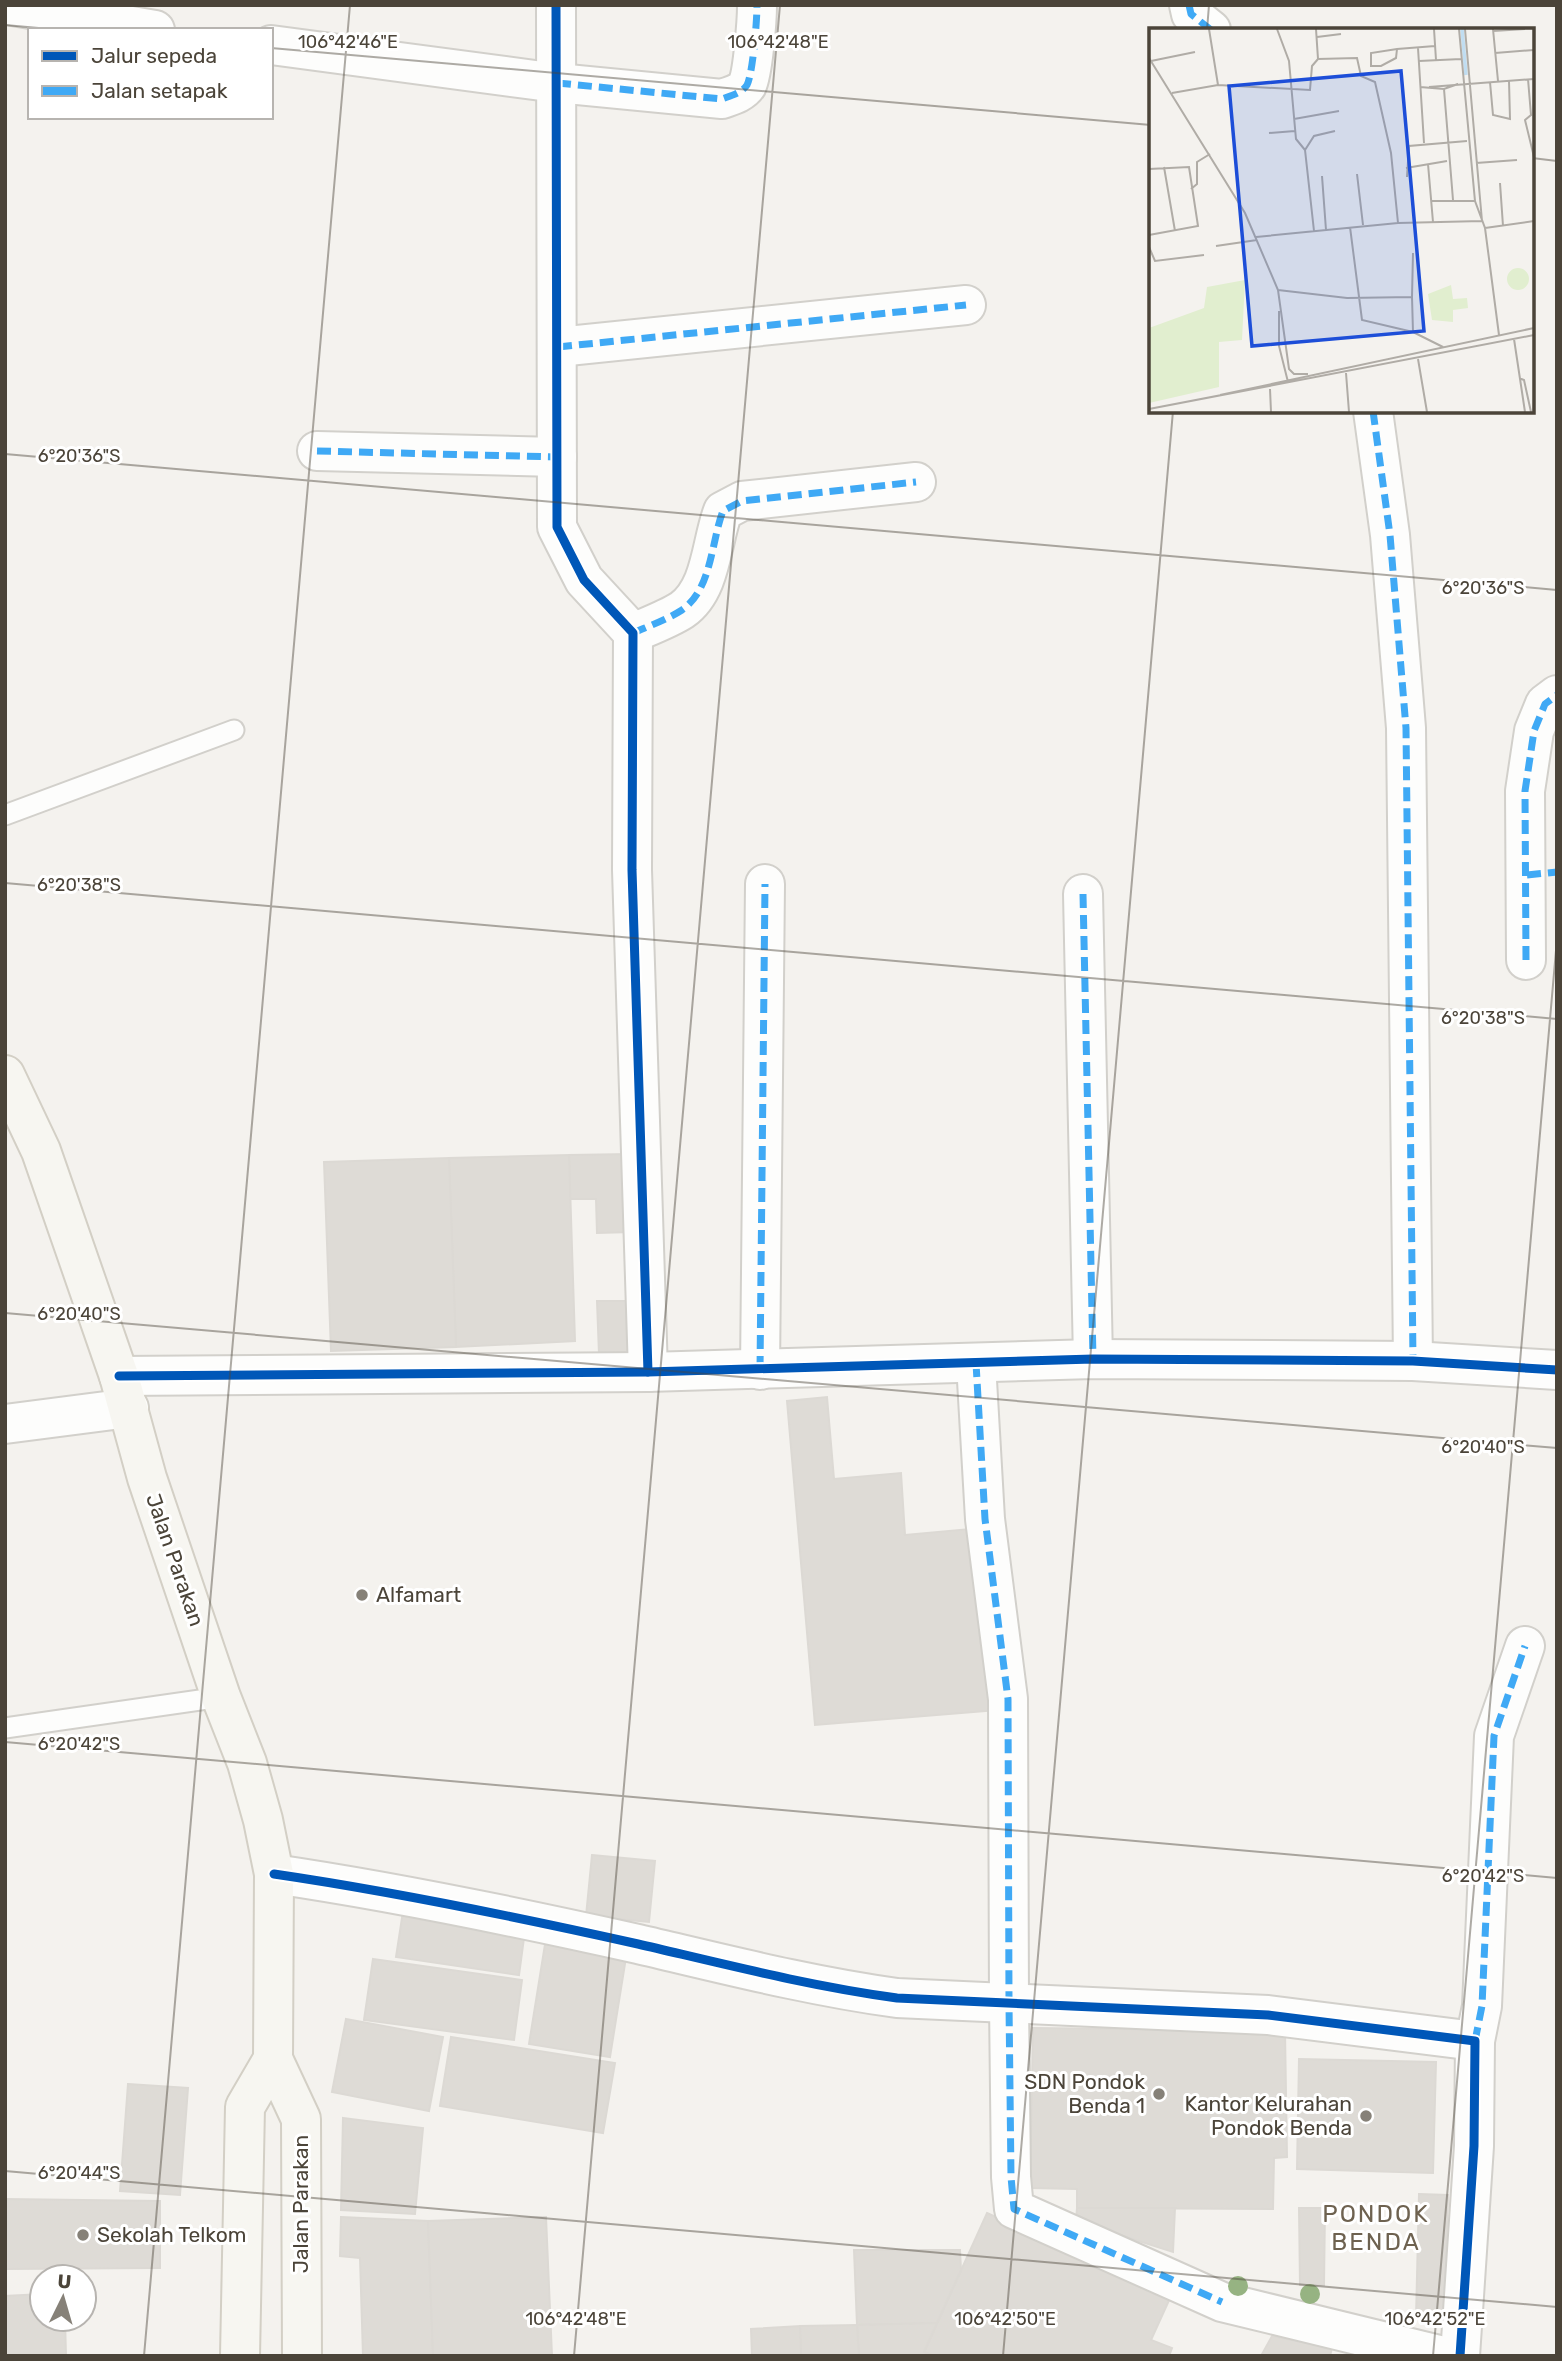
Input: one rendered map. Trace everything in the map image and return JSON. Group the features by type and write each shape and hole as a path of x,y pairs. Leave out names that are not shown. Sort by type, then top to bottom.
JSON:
{"street":[{"path":"7,5 143,28"},
{"path":"556,5 557,527 584,580 633,633 632,870 648,1372"},
{"path":"273,45 557,83 722,99 738,93 747,85 756,30 757,5"},
{"path":"1189,5 1191,14 1208,28"},
{"path":"558,347 966,305"},
{"path":"1373,413 1390,535 1406,728 1413,1361"},
{"path":"317,451 557,457"},
{"path":"633,633 682,610 698,595 708,569 716,528 723,510 742,501 916,482"},
{"path":"1526,960 1542,874 1525,791 1534,731 1545,705 1557,695"},
{"path":"760,1370 765,884"},
{"path":"1083,894 1093,1359"},
{"name":"Jalan Parakan","path":"5,1075 41,1151 124,1392 147,1478 221,1697 247,1763 263,1820 274,1874 273,2059 301,2119 302,2356"},
{"path":"5,1424 124,1392 648,1372 1093,1359 1413,1361 1557,1370"},
{"path":"976,1363 985,1519 1008,1699 1011,2177 1014,2209 1222,2302 1443,2356"},
{"path":"1460,2356 1474,2146 1475,2041 1482,2006 1494,1736 1525,1646"},
{"path":"274,1874 352,1885 512,1916 843,1991 897,1998 1268,2015 1475,2041"},
{"name":"Jalan Parakan","path":"240,2356 245,2107 273,2059"}],"lane":[{"path":"5,815 234,730"},
{"path":"5,1728 221,1697"}],"building":[{"path":"630,1154 632,1232 597,1233 596,1199 570,1199 569,1155"},
{"path":"569,1155 575,1341 456,1347 449,1158"},
{"path":"449,1158 456,1347 331,1351 324,1162"},
{"path":"597,1301 627,1301 629,1354 599,1354"},
{"path":"827,1397 834,1479 901,1473 905,1535 981,1528 997,1710 815,1725 787,1401"},
{"path":"592,1855 655,1861 649,1922 586,1916"},
{"path":"404,1905 526,1923 519,1975 396,1957"},
{"path":"547,1932 628,1945 610,2057 529,2044"},
{"path":"373,1959 522,1980 514,2040 364,2020"},
{"path":"346,2019 443,2037 429,2111 332,2092"},
{"name":"SDN Pondok Benda 1","path":"1033,2028 1285,2031 1287,2157 1274,2158 1273,2209 1077,2208 1077,2189 1030,2188"},
{"path":"451,2037 615,2063 603,2133 440,2106"},
{"name":"Kantor Kelurahan Pondok Benda","path":"1299,2059 1436,2062 1433,2173 1297,2169"},
{"path":"128,2084 188,2088 180,2195 120,2191"},
{"path":"343,2118 423,2128 415,2214 341,2210"},
{"path":"1419,2194 1448,2195 1444,2319 1416,2318"},
{"name":"Sekolah Telkom","path":"5,2199 160,2201 160,2268 98,2268 98,2263 28,2263 28,2269 5,2269"},
{"path":"1077,2208 1175,2208 1173,2252 1076,2221"},
{"path":"1299,2208 1325,2208 1324,2285 1300,2285"},
{"path":"987,2213 1171,2296 1151,2340 1172,2348 1169,2356 934,2356 924,2352"},
{"path":"341,2217 428,2221 433,2356 363,2356 360,2258 340,2256"},
{"path":"546,2217 552,2356 433,2356 428,2221"},
{"path":"854,2250 960,2250 961,2270 937,2323 857,2325"},
{"path":"28,2295 28,2333 65,2333 66,2356 5,2356 5,2296"},
{"path":"937,2323 924,2352 934,2356 859,2356 857,2325"},
{"path":"857,2325 859,2356 801,2356 800,2326"},
{"path":"800,2326 801,2356 752,2356 751,2329"},
{"path":"1272,2336 1332,2348 1330,2356 1261,2356"}],"marked path":[{"path":"557,83 722,99 739,92 747,85 754,46 757,5"},
{"path":"1189,5 1191,14 1208,28"},
{"path":"558,347 966,305"},
{"path":"1373,413 1390,535 1406,728 1413,1361"},
{"path":"317,451 557,457"},
{"path":"633,633 677,613 692,601 705,578 723,511 742,501 916,482"},
{"path":"1526,960 1525,791 1534,731 1545,704 1557,695"},
{"path":"1527,875 1557,872"},
{"path":"760,1370 765,884"},
{"path":"1083,894 1093,1359"},
{"path":"976,1363 985,1519 1008,1699 1011,2177 1014,2209 1222,2302"},
{"path":"1475,2041 1482,2006 1494,1736 1525,1646"}],"cycle path":[{"path":"556,5 557,527 584,580 633,633 632,870 648,1372"},
{"path":"119,1376 648,1372 1093,1359 1413,1361 1557,1370"},
{"path":"274,1874 457,1906 799,1981 897,1998 1268,2015 1475,2041 1474,2146 1460,2356"}],"place":[{"name":"Alfamart","path":"362,1595"},
{"name":"SDN Pondok Benda 1","path":"1159,2094"},
{"name":"Kantor Kelurahan Pondok Benda","path":"1366,2116"},
{"name":"Sekolah Telkom","path":"83,2235"}],"district":[{"name":"PONDOK BENDA","path":"1376,2228"}]}
